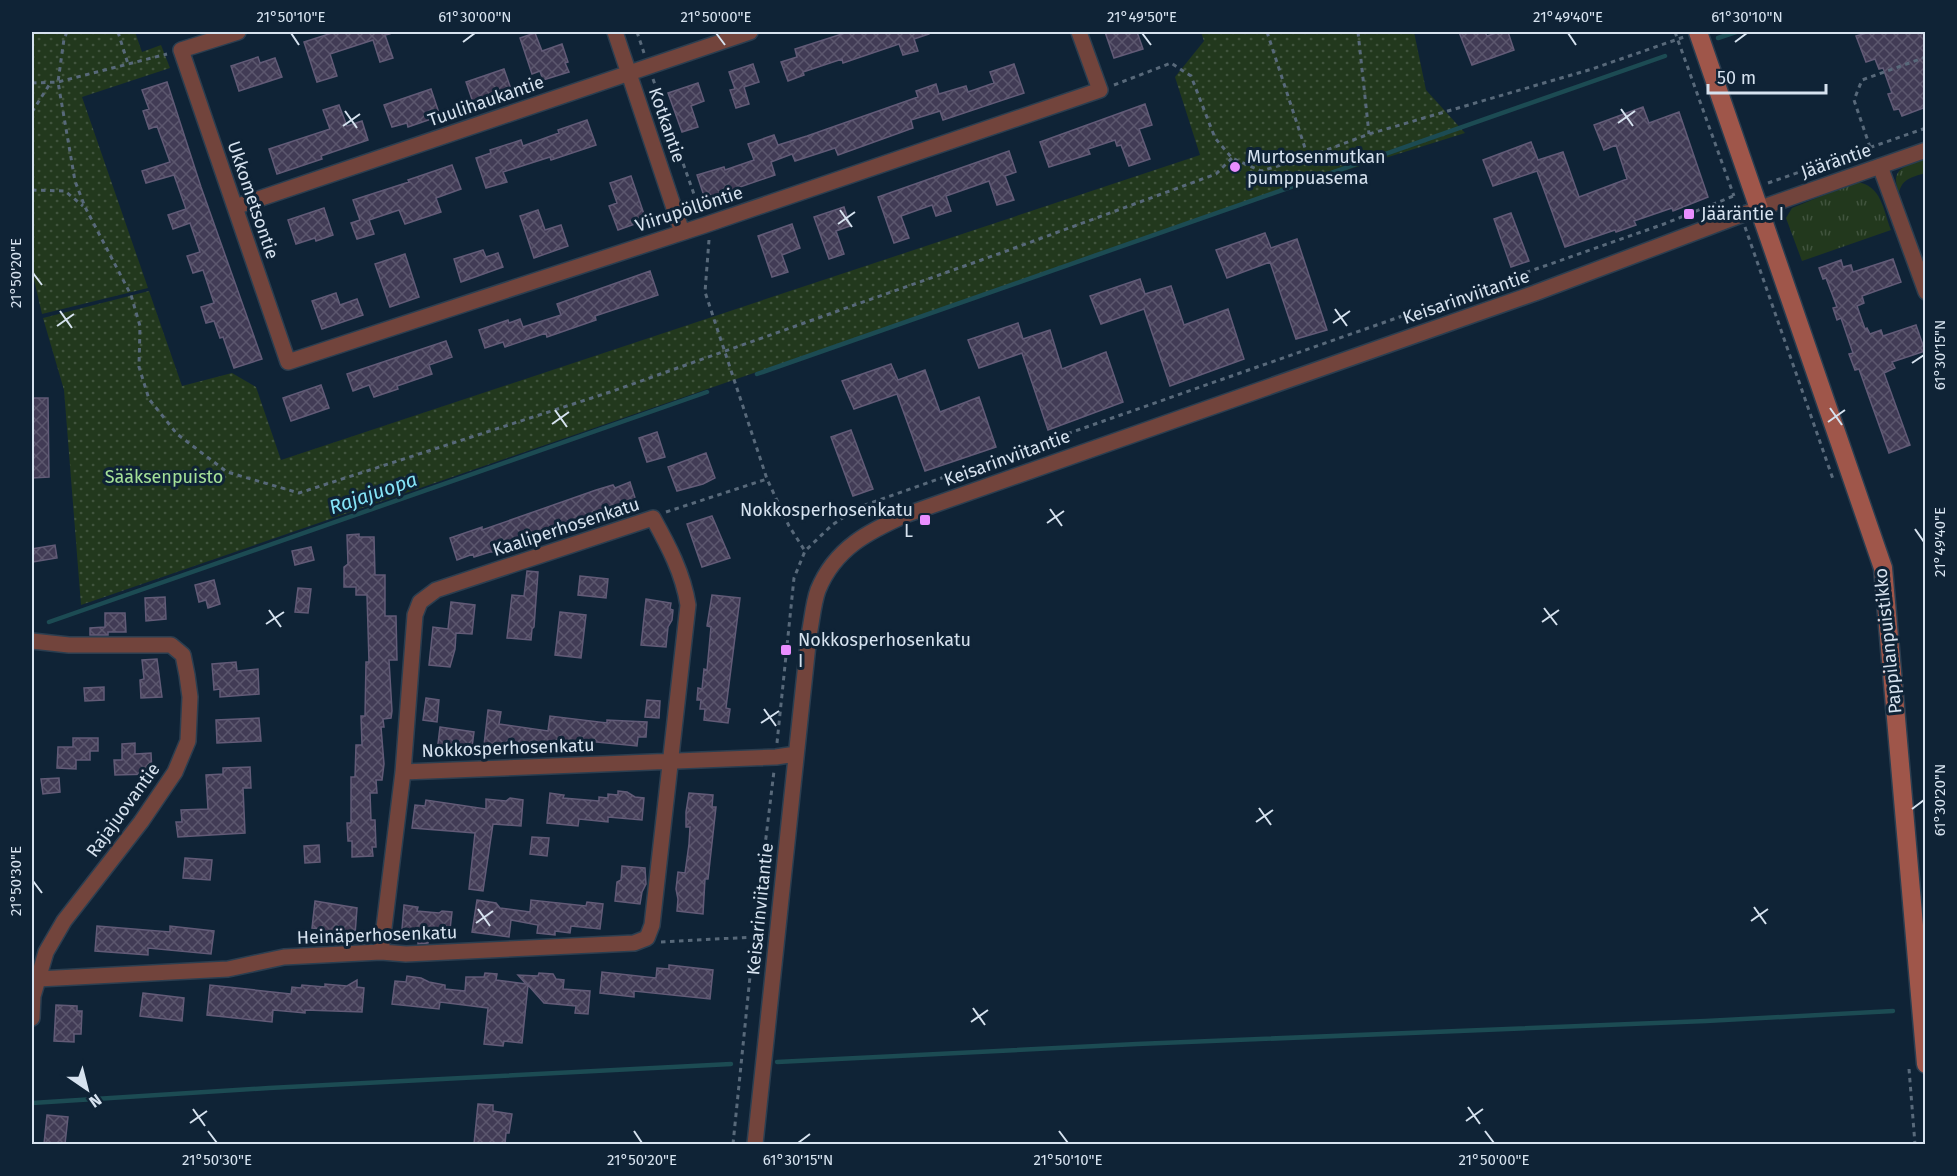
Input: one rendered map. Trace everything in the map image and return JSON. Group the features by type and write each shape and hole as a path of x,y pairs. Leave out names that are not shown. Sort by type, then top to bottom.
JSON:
{"street":[{"path":"181,50 238,32"},
{"name":"Kotkantie","path":"615,32 682,232"},
{"name":"Tuulihaukantie","path":"234,207 750,32"},
{"path":"1079,32 1100,90"},
{"name":"Pappilanpuistikko","path":"1698,32 1883,568 1917,1063"},
{"name":"Ukkometsontie","path":"181,50 288,362"},
{"name":"Viirupöllöntie","path":"288,362 705,225 1100,90"},
{"name":"Jääräntie","path":"1760,208 1926,150"},
{"path":"1880,166 1920,258 1926,292"},
{"name":"Keisarinviitantie","path":"755,1144 809,635 817,592 826,573 841,553 870,531 908,514 1535,293 1760,208"},
{"name":"Kaaliperhosenkatu","path":"403,772 415,615 420,602 436,590 653,518 668,544 685,586 688,605 672,761"},
{"name":"Rajajuovantie","path":"32,641 69,645 171,645 183,655 190,697 188,741 175,771 129,838 64,921 46,952 33,996 32,1018"},
{"name":"Nokkosperhosenkatu","path":"381,952 403,772 776,757 796,754"},
{"path":"647,938 652,925 672,761"},
{"name":"Heinäperhosenkatu","path":"38,979 228,969 284,957 381,952 406,954 634,943 647,938"}],"path":[{"path":"66,32 58,82 75,181 85,207 131,296 140,326 139,367 149,399 177,434 227,472 299,493 610,392 725,351 1216,174 1232,158"},
{"path":"118,32 128,64"},
{"path":"637,32 710,244 705,292 767,479 789,526 805,552"},
{"path":"1267,32 1308,157"},
{"path":"1358,32 1369,134"},
{"path":"1676,32 1833,480"},
{"path":"1100,90 1172,63 1191,76 1215,138 1232,158 1261,171 1308,157 1369,134 1592,69 1698,32"},
{"path":"32,83 58,82 181,50"},
{"path":"1870,147 1854,100 1862,80 1926,57"},
{"path":"32,112 51,82"},
{"path":"733,1144 794,578 805,552 832,525 859,507 1664,225 1734,196 1926,128"},
{"path":"32,190 65,191 85,207"},
{"path":"653,518 670,510 767,479"},
{"path":"647,938 663,943 754,937"},
{"path":"1915,1144 1917,1063"}],"green space":[{"path":"32,32 135,32 142,52 161,45 170,68 82,97 148,288 42,314 32,271"},
{"name":"Sääksenpuisto","path":"1201,32 1414,32 1426,90 1465,133 1299,185 81,605 64,390 43,318 149,291 182,386 232,373 256,387 281,460 1200,155 1175,77 1204,41"},
{"path":"1925,159 1925,173 1905,181 1899,193 1896,178 1901,169"},
{"path":"1856,182 1865,184 1876,193 1891,230 1802,261 1786,218 1792,208"}],"building":[{"path":"335,32 390,32 385,35 393,58 380,62 373,40 330,54 337,76 317,82 304,42"},
{"path":"848,32 929,32 929,34 914,39 918,51 903,55 899,44 843,63 842,59 803,72 804,75 788,81 781,62 797,57 795,49"},
{"path":"1105,32 1137,32 1143,49 1114,58"},
{"path":"1459,32 1485,32 1487,36 1508,32 1514,50 1472,65"},
{"path":"1870,32 1926,32 1926,107 1902,116 1899,109 1894,110 1888,94 1892,93 1883,68 1879,69 1875,59 1866,62 1856,36"},
{"path":"535,33 542,51 562,44 569,72 543,80 540,71 532,74 520,38"},
{"path":"258,57 260,63 275,58 282,77 239,91 231,66"},
{"path":"753,64 759,82 744,87 749,104 736,108 730,90 735,89 729,72"},
{"path":"1014,64 1024,93 943,120 940,111 911,120 913,128 838,155 835,148 795,161 792,154 771,162 775,175 705,199 697,175 724,167 725,170 754,160 748,144 774,135 778,145 807,136 918,97 916,91 936,84 939,94 966,86 968,92 994,83 990,72"},
{"path":"504,69 512,92 474,105 466,82"},
{"path":"167,82 201,187 262,359 234,368 223,337 220,338 214,321 206,323 201,307 214,303 203,270 193,273 187,256 200,252 190,223 173,229 168,215 186,209 174,175 146,183 142,171 170,162 157,126 149,129 143,111 149,109 142,90"},
{"path":"698,83 704,101 691,106 698,127 682,132 668,93"},
{"path":"431,89 440,116 408,127 407,123 392,127 384,105"},
{"path":"1145,104 1152,125 1139,129 1150,159 1129,166 1121,145 1117,146 1115,140 1088,149 1090,154 1049,167 1040,142"},
{"path":"339,105 347,126 362,121 368,140 277,174 269,149 330,129 323,110"},
{"path":"1643,107 1649,123 1679,112 1708,197 1673,211 1672,208 1634,221 1636,225 1616,232 1615,230 1565,247 1537,171 1493,186 1483,160 1531,142 1538,160 1563,152 1579,197 1627,179 1616,145 1604,150 1594,125"},
{"path":"587,120 596,145 551,160 550,157 503,172 507,182 486,188 476,158 491,153 490,150 521,140 523,146"},
{"path":"1009,151 1016,172 1005,176 1014,200 997,205 989,181 946,196 951,211 936,216 932,205 901,216 909,238 894,243 878,197"},
{"path":"452,165 461,189 436,198 441,212 405,224 399,210 369,220 374,234 357,239 351,223 360,220 353,200"},
{"path":"631,176 646,220 618,230 609,206 617,203 610,183"},
{"path":"844,207 850,226 836,231 844,254 829,259 814,217"},
{"path":"324,208 333,235 316,241 315,238 296,244 288,220"},
{"path":"538,210 545,230 561,225 568,246 534,258 520,216"},
{"path":"1511,213 1529,261 1511,267 1494,219"},
{"path":"792,224 800,248 782,255 788,272 772,277 758,236"},
{"path":"1265,233 1271,248 1297,239 1327,330 1296,339 1270,262 1227,278 1216,250"},
{"path":"483,250 486,257 498,253 503,267 461,282 454,259"},
{"path":"405,254 419,297 390,307 375,264"},
{"path":"1893,259 1901,282 1862,296 1864,303 1857,306 1865,329 1867,328 1870,334 1881,330 1883,336 1916,325 1925,351 1892,362 1895,368 1884,373 1910,445 1889,453 1859,369 1855,370 1849,354 1853,353 1841,318 1837,320 1833,308 1837,307 1826,278 1823,279 1819,268 1841,260 1843,267 1851,265 1853,272"},
{"path":"650,271 658,295 595,316 596,320 547,337 546,333 505,347 503,342 485,348 479,330 508,320 509,323 520,319 523,327 561,315 557,304"},
{"path":"1140,279 1145,294 1171,286 1184,325 1228,309 1244,359 1170,386 1144,309 1101,324 1090,296"},
{"path":"336,293 340,305 357,299 363,315 322,329 312,301"},
{"path":"1018,323 1023,339 1050,330 1062,369 1106,352 1123,402 1048,430 1022,353 979,368 968,340"},
{"path":"446,341 452,357 429,365 432,374 374,397 369,385 353,391 347,374"},
{"path":"891,364 898,380 925,370 940,412 979,397 996,447 925,471 897,394 854,409 842,381"},
{"path":"321,385 329,408 291,421 283,398"},
{"path":"32,398 48,398 49,477 32,478"},
{"path":"851,430 873,489 853,496 831,437"},
{"path":"657,432 665,457 647,462 639,438"},
{"path":"706,453 715,478 677,491 668,467"},
{"path":"630,482 637,504 607,514 605,511 580,519 581,523 506,546 507,549 500,552 490,552 474,557 473,554 457,560 450,538 482,527 482,530 596,490 613,485 615,488"},
{"path":"712,516 730,558 702,567 687,524"},
{"path":"359,534 359,537 374,537 375,575 385,575 385,616 396,616 397,660 389,660 392,711 391,718 383,719 384,727 381,727 384,764 382,780 376,780 377,793 370,793 371,820 375,820 376,847 372,847 373,856 352,857 352,841 348,841 347,823 351,823 351,777 355,777 356,745 362,745 361,716 365,716 366,662 369,662 367,595 356,595 356,587 344,587 344,567 348,564 347,535"},
{"path":"55,545 57,558 32,562 32,549"},
{"path":"311,547 314,560 295,565 292,551"},
{"path":"527,571 538,572 531,640 507,638 512,595 524,596"},
{"path":"580,576 608,579 606,598 578,595"},
{"path":"214,580 220,604 208,608 206,600 199,602 195,585"},
{"path":"298,588 311,589 308,613 295,612"},
{"path":"712,595 740,598 726,708 730,709 728,723 704,720 705,709 700,709 701,700 697,700 698,688 702,689 704,669 707,670 711,627 707,626"},
{"path":"165,597 166,619 146,621 145,598"},
{"path":"646,599 671,603 672,620 668,627 666,647 641,645"},
{"path":"451,602 475,605 472,634 456,633 450,667 429,665 433,627 448,629"},
{"path":"560,612 586,615 581,658 555,655"},
{"path":"105,613 125,613 126,632 90,635 90,628 105,627"},
{"path":"157,659 162,697 141,698 140,680 144,679 142,660"},
{"path":"236,662 237,671 258,669 259,694 220,697 220,689 214,690 212,664"},
{"path":"104,687 104,700 85,701 84,688"},
{"path":"426,698 439,700 437,722 423,720"},
{"path":"647,700 660,701 659,718 645,717"},
{"path":"488,710 501,712 499,724 548,731 550,716 607,723 607,720 647,722 646,737 638,737 637,746 586,741 585,750 529,743 528,751 504,750 502,747 484,745"},
{"path":"259,718 261,741 217,743 216,720"},
{"path":"440,727 474,732 471,755 443,755 443,752 437,752"},
{"path":"73,738 98,738 98,751 90,751 90,760 76,760 76,769 57,768 58,747 73,747"},
{"path":"135,743 135,754 151,753 152,774 115,775 114,760 122,760 122,744"},
{"path":"250,767 251,788 243,788 245,833 178,837 176,822 182,822 181,810 208,809 206,775 223,774 223,768"},
{"path":"59,778 60,792 43,794 41,779"},
{"path":"618,791 644,798 642,820 608,817 608,822 579,819 578,826 547,823 550,793 564,795 563,798 599,801 599,797 608,798 608,794 618,795"},
{"path":"689,793 713,795 712,807 716,807 708,879 705,879 703,914 677,911 678,872 685,873 689,844 690,827 686,827 686,812"},
{"path":"510,798 523,800 521,826 493,824 483,891 469,889 475,833 412,828 415,805 425,806 426,800 486,809 486,799 506,801"},
{"path":"532,837 549,838 547,856 530,854"},
{"path":"319,845 320,862 305,863 304,846"},
{"path":"185,858 212,860 210,880 183,878"},
{"path":"622,866 645,868 646,884 640,904 615,901"},
{"path":"477,900 496,903 500,908 530,912 531,900 586,906 587,902 603,904 600,929 571,926 570,933 555,931 555,935 537,933 538,925 511,920 509,937 472,932"},
{"path":"315,901 357,908 355,935 331,933 331,931 323,931 324,929 312,928"},
{"path":"404,905 418,907 417,911 452,912 449,938 429,936 428,943 418,944 418,935 411,935 412,930 402,929"},
{"path":"97,926 170,932 170,926 214,931 211,954 148,948 148,955 95,951"},
{"path":"669,965 713,970 710,999 634,991 634,997 600,993 602,972 656,978 657,968 669,969"},
{"path":"485,973 497,974 496,980 526,984 518,975 553,974 556,979 564,980 563,989 590,991 588,1014 575,1013 576,1006 544,1003 528,985 522,1043 504,1041 503,1046 484,1044 488,1008 440,1002 439,1009 392,1004 395,981 406,982 407,976 445,985 445,989 465,991 466,977 484,977"},
{"path":"357,980 357,987 364,988 362,1012 305,1010 305,1013 273,1010 272,1022 207,1015 210,985 291,994 292,987 301,988 302,985 325,987 325,984 347,986"},
{"path":"143,993 184,998 182,1021 140,1016"},
{"path":"56,1005 77,1006 77,1011 82,1011 81,1034 74,1034 74,1042 54,1041"},
{"path":"478,1104 493,1105 493,1111 512,1114 505,1144 474,1144"},
{"path":"47,1115 68,1117 65,1144 44,1144"}],"waterway":[{"path":"1718,38 1736,32"},
{"path":"757,374 1665,56"},
{"name":"Rajajuopa","path":"49,622 707,392"},
{"path":"777,1062 1893,1011"},
{"path":"32,1103 731,1064"}],"place":[{"name":"Murtosenmutkan pumppuasema","path":"1235,167"},
{"name":"Jääräntie I","path":"1689,214"},
{"name":"Nokkosperhosenkatu L","path":"925,520"},
{"name":"Nokkosperhosenkatu I","path":"786,650"}]}
